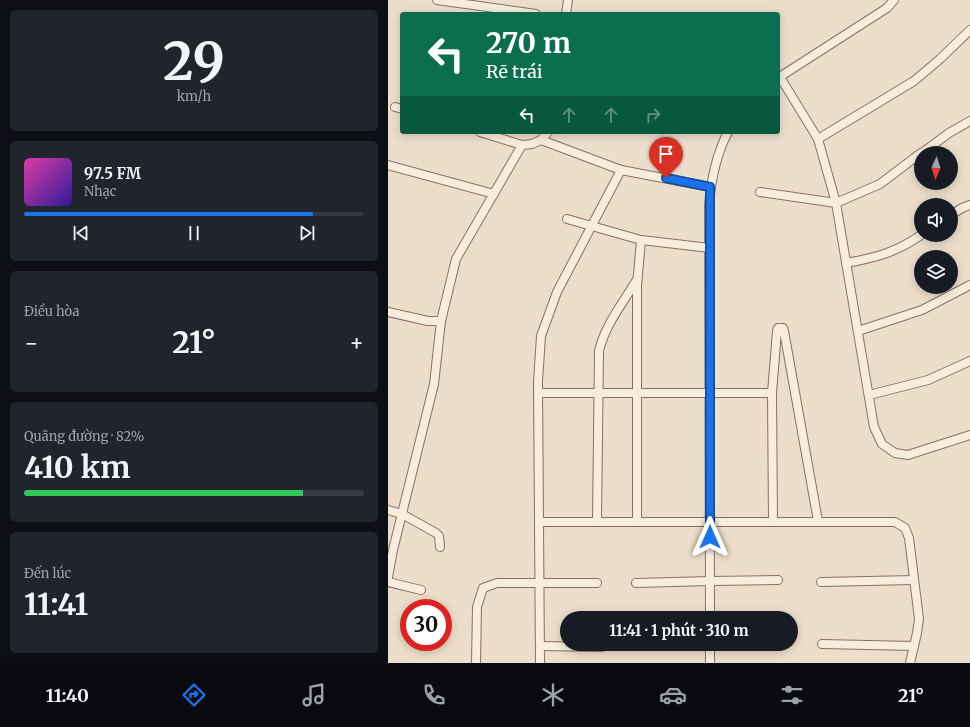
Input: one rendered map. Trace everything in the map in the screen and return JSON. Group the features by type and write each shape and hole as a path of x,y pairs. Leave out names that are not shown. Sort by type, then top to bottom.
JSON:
{"street":[{"path":"437,0 522,12"},
{"path":"566,12 568,0"},
{"path":"780,76 887,8 894,0"},
{"path":"818,139 914,81 940,59 970,30"},
{"path":"780,79 818,139 836,203 874,427 882,444 895,454 908,455 970,434"},
{"path":"931,146 949,133 970,122"},
{"path":"486,134 522,145 532,144 541,140 546,134"},
{"path":"710,611 710,187 718,156 727,134"},
{"path":"541,140 621,170 710,187"},
{"path":"388,577 391,549 402,514 434,384 441,321 456,259 522,145"},
{"path":"760,192 836,203 880,184 914,158"},
{"path":"388,165 494,194"},
{"path":"540,663 538,393 541,336 557,292 621,170"},
{"path":"958,211 970,204"},
{"path":"567,219 641,240 710,248"},
{"path":"637,522 638,279 641,240"},
{"path":"846,263 874,258 907,245 914,240"},
{"path":"597,522 599,351 606,329 638,279"},
{"path":"858,331 922,310 970,285"},
{"path":"388,312 428,321 441,321"},
{"path":"772,522 772,393 777,331 780,327 784,330 818,522"},
{"path":"869,395 928,380 970,361"},
{"path":"538,393 772,393"},
{"path":"388,510 402,514 436,533 439,536 440,547"},
{"path":"539,522 895,522 905,528 909,538 919,619 910,663"},
{"path":"636,583 710,580 778,580"},
{"path":"822,582 914,580"},
{"path":"388,582 421,590"},
{"path":"476,663 477,607 483,588 497,583 597,583"},
{"path":"822,644 914,646"},
{"path":"540,646 560,646"},
{"path":"710,651 710,663"}],"route":[{"path":"666,178 710,187 710,537"}]}
